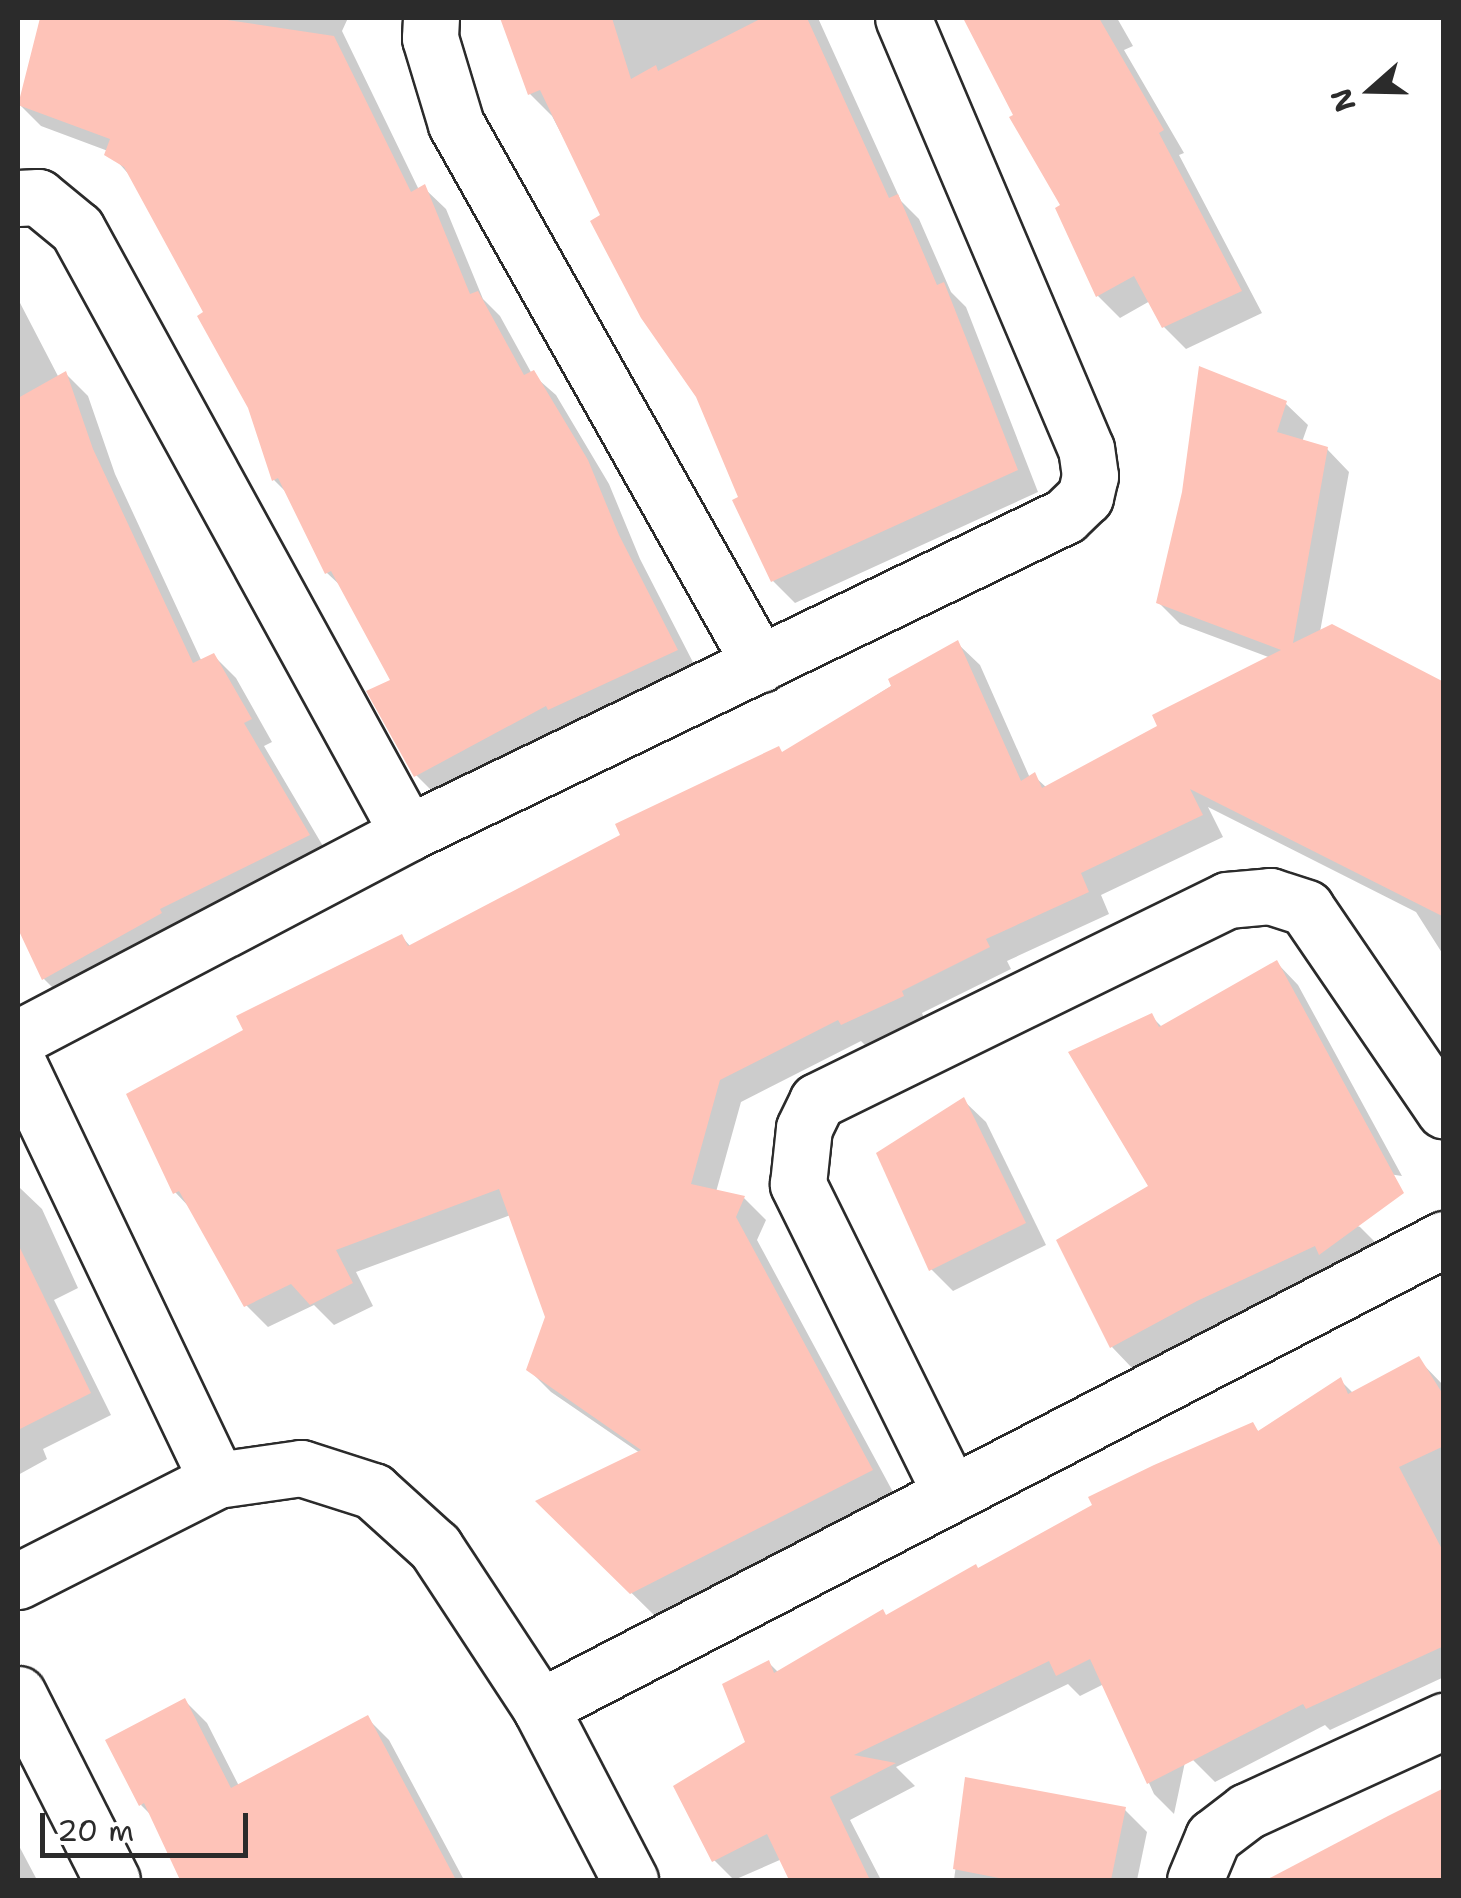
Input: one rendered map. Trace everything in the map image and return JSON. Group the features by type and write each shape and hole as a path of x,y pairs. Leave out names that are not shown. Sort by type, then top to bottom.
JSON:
{"street":[{"path":"431,18 430,38 456,124 760,664"},
{"path":"18,1038 408,832 1065,516 1085,497 1090,476 1086,448 903,18"},
{"path":"18,198 38,197 77,229 408,832"},
{"path":"950,1494 798,1184 804,1128 818,1102 1227,900 1270,896 1306,908 1444,1110"},
{"path":"18,1063 217,1480"},
{"path":"540,1707 1444,1239"},
{"path":"18,1581 217,1480 301,1468 373,1491 435,1547 540,1707 630,1880"},
{"path":"18,1694 112,1880"},
{"path":"1195,1880 1212,1837 1247,1811 1444,1721"}],"building":[{"path":"40,18 214,18 334,36 411,192 425,184 470,294 478,291 524,375 534,370 588,460 619,535 678,650 548,710 546,706 414,777 366,691 390,680 331,571 325,574 278,478 272,481 248,408 197,316 203,312 124,167 104,155 110,139 18,105"},
{"path":"500,18 612,18 631,79 656,65 658,71 762,18 807,18 889,198 898,194 937,285 944,282 1018,470 771,582 732,500 738,497 696,397 641,318 590,221 600,215 540,90 528,95"},
{"path":"963,18 1099,18 1164,130 1159,133 1242,291 1162,328 1134,276 1096,297 1055,208 1060,205 1009,117 1013,115"},
{"path":"1199,366 1287,401 1277,432 1328,447 1293,643 1332,624 1444,682 1444,917 1190,789 1203,815 1081,873 1089,892 986,939 990,947 902,991 904,996 841,1025 838,1020 720,1080 691,1184 745,1196 736,1217 873,1470 630,1594 535,1501 641,1450 526,1370 545,1317 499,1189 336,1250 353,1283 310,1305 291,1284 244,1307 179,1191 173,1194 126,1094 243,1030 236,1016 402,934 408,946 620,835 615,824 779,746 782,752 891,686 888,679 958,640 1021,781 1035,772 1042,788 1157,726 1152,715 1281,650 1156,603 1182,492"},
{"path":"66,371 93,449 193,663 214,653 252,719 244,723 310,835 160,909 162,913 42,980 18,929 18,398"},
{"path":"1277,960 1404,1193 1319,1255 1315,1246 1197,1301 1110,1348 1056,1240 1148,1186 1068,1052 1152,1013 1159,1027"},
{"path":"964,1097 1026,1223 929,1271 876,1153"},
{"path":"18,1244 91,1393 18,1430"},
{"path":"1419,1356 1444,1396 1444,1446 1399,1467 1444,1553 1444,1646 1306,1709 1303,1704 1147,1784 1090,1659 1056,1676 1049,1661 854,1755 896,1763 830,1797 870,1880 789,1880 767,1834 712,1862 673,1786 745,1742 722,1684 769,1660 774,1673 883,1609 886,1615 1092,1505 1088,1497 1253,1422 1258,1431 1341,1377 1348,1394"},
{"path":"185,1698 231,1788 368,1715 456,1880 180,1880 144,1803 139,1806 105,1740"},
{"path":"965,1777 1126,1807 1111,1880 1009,1880 953,1869"},
{"path":"1444,1788 1444,1880 1266,1880 1388,1816"}]}
